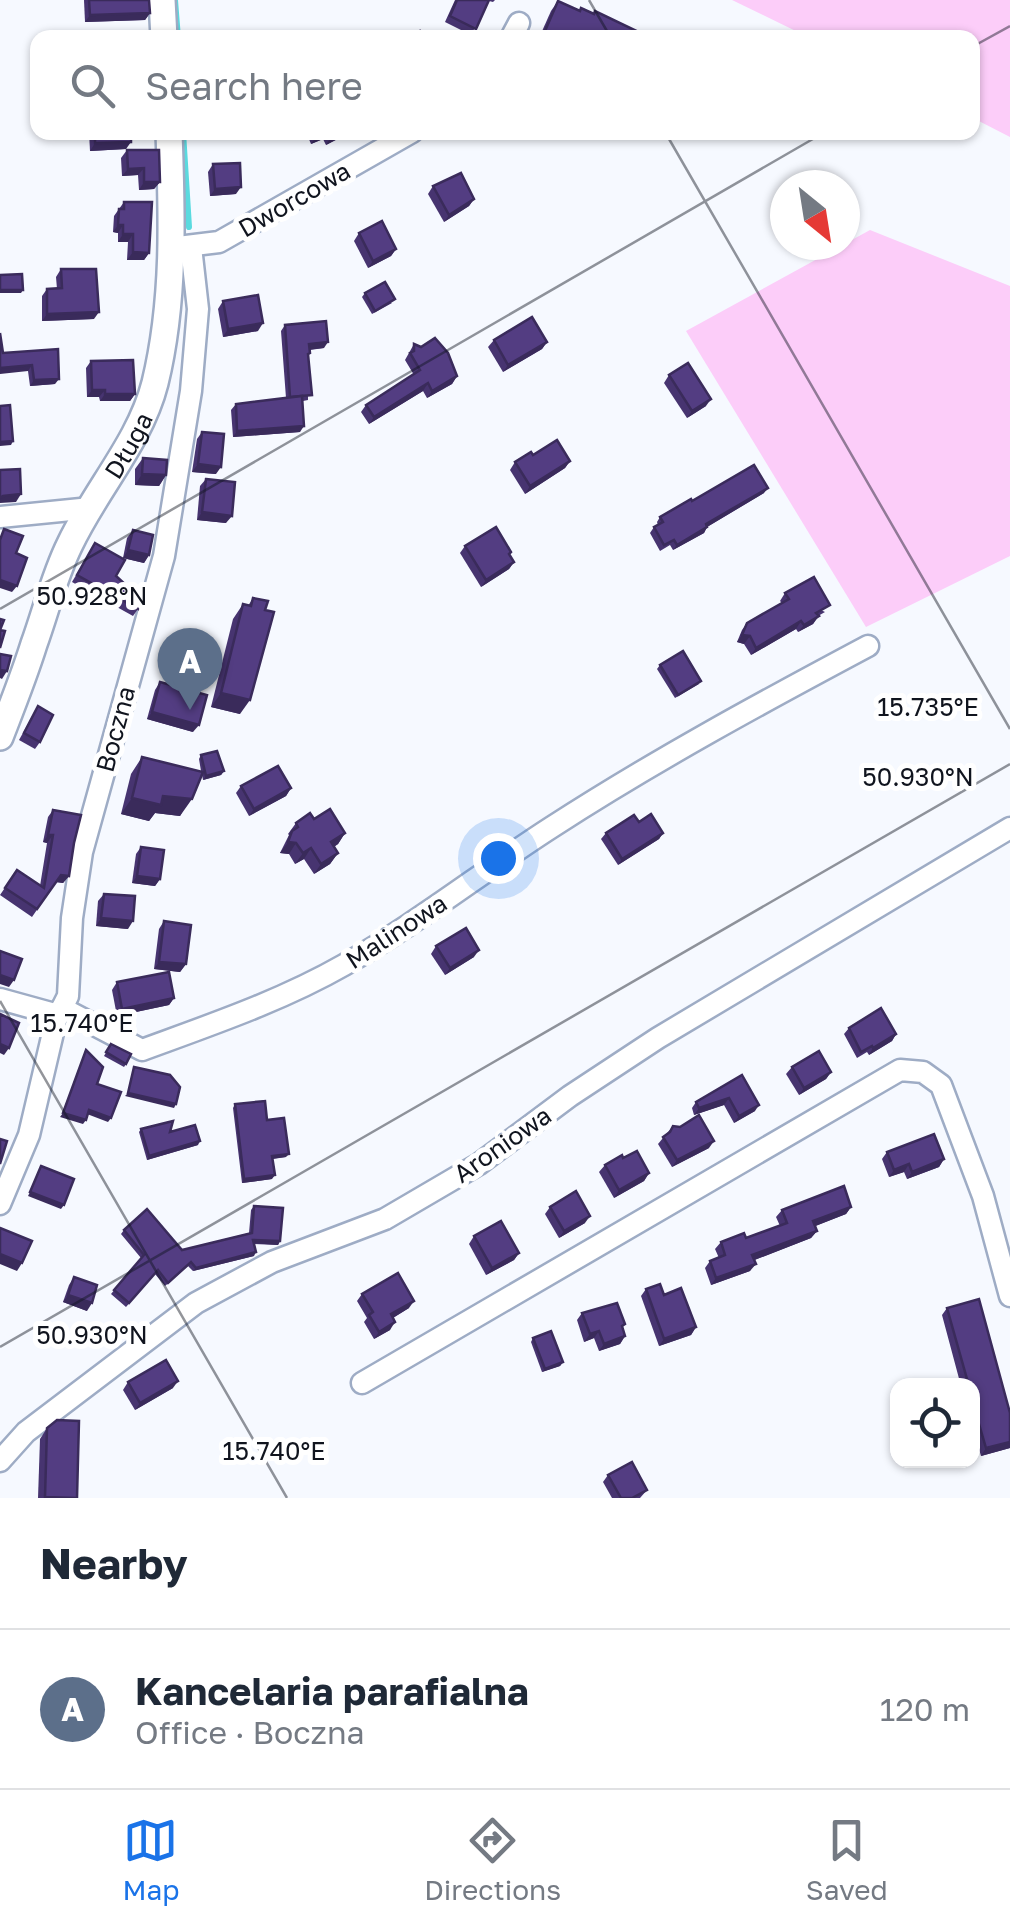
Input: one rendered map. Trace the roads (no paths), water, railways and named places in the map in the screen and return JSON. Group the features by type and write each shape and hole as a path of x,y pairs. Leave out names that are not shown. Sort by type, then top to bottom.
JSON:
{"street":[{"path":"162,0 164,30"},
{"name":"Długa","path":"0,737 71,541 133,436 154,384 181,247 170,140"},
{"name":"Dworcowa","path":"181,247 219,242 398,140"},
{"name":"Boczna","path":"0,1204 28,1135 60,1011 68,996 72,918 82,852 164,556 191,392 198,309 181,247"},
{"path":"0,517 91,508"},
{"name":"Malinowa","path":"6,1001 60,1011 142,1050 300,988 346,964 553,826 644,771 868,646"},
{"name":"Aroniowa","path":"0,1461 26,1432 196,1303 272,1262 385,1220 479,1164 570,1096 658,1038 1010,828"},
{"path":"362,1383 900,1070 923,1072 941,1086 983,1196 1010,1296"}],"waterway":[{"path":"175,0 177,30"},
{"path":"184,140 189,227"}],"place":[{"name":"Kancelaria parafialna","path":"190,710"}]}
